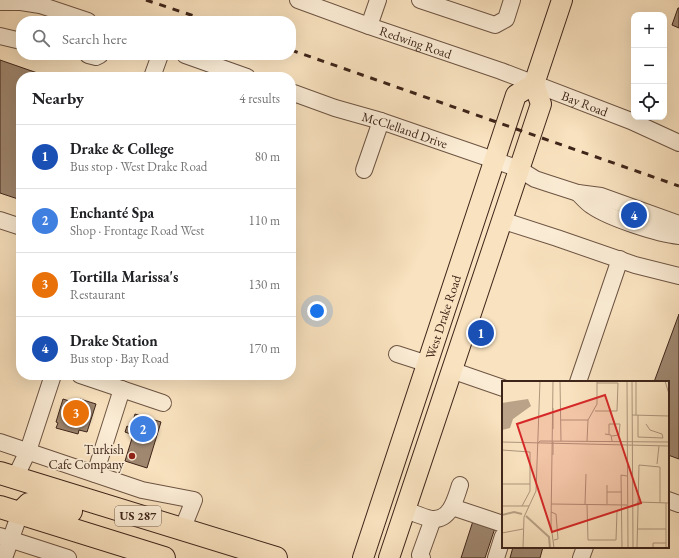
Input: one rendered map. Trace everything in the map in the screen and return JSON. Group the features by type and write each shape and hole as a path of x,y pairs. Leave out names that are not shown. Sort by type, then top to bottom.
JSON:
{"highway":[{"name":"US 287","path":"5,480 118,510 276,558"},
{"path":"10,510 36,502 98,519 103,519 118,510"},
{"name":"US 287","path":"10,510 164,558"}],"main road":[{"path":"534,84 562,0"},
{"name":"West Drake Road","path":"363,558 516,95 534,84 541,104 389,558"},
{"path":"451,370 447,361 448,338 457,287 458,270"},
{"path":"428,364 436,372 439,381 431,412 429,438"}],"street":[{"name":"Redwing Road","path":"298,0 534,84"},
{"path":"369,26 378,0"},
{"path":"420,0 495,25 506,20 512,0"},
{"path":"0,2 21,2 40,5 73,16"},
{"path":"0,36 16,40"},
{"path":"154,72 158,60"},
{"path":"199,60 233,72"},
{"name":"Bay Road","path":"534,84 631,121 679,143"},
{"name":"McClelland Drive","path":"296,94 379,126 578,193"},
{"path":"364,170 379,126"},
{"path":"578,193 601,196 679,224"},
{"path":"578,193 591,206 613,217 658,232 679,236"},
{"path":"0,220 16,225"},
{"path":"501,220 635,265 679,276"},
{"path":"578,381 620,259"},
{"path":"397,354 428,364"},
{"path":"451,370 502,388"},
{"path":"5,480 28,451 51,380"},
{"path":"95,380 163,403"},
{"path":"95,474 122,389"},
{"path":"0,442 142,490 194,500 182,530"},
{"path":"406,510 432,520 443,516 452,507 460,484"},
{"path":"669,500 679,504"},
{"path":"452,507 502,524"},
{"path":"4,558 5,537 10,510"},
{"path":"422,558 420,555 432,520"},
{"path":"5,537 68,558"},
{"path":"496,558 502,539"},
{"path":"581,558 585,548"}],"building":[{"path":"679,8 679,28 672,25"},
{"path":"0,60 35,72 16,72 16,198 0,193"},
{"path":"679,314 679,459 669,455 669,381 654,381"},
{"path":"63,399 79,404 80,399 96,404 87,432 79,430 78,434 56,428 58,423 56,422"},
{"path":"135,414 161,422 147,468 125,461 133,435 125,432 127,426 131,428"},
{"path":"473,521 495,528 485,558 461,558"},
{"path":"513,548 543,548 540,558 510,558"}],"railway":[{"path":"146,0 194,16"},
{"path":"296,52 679,186"}],"place":[{"name":"Drake Station","path":"634,215"},
{"name":"Drake & College","path":"481,333"},
{"name":"Tortilla Marissa's","path":"76,413"},
{"name":"Enchanté Spa","path":"143,429"},
{"name":"Turkish Cafe Company","path":"132,456"}]}
